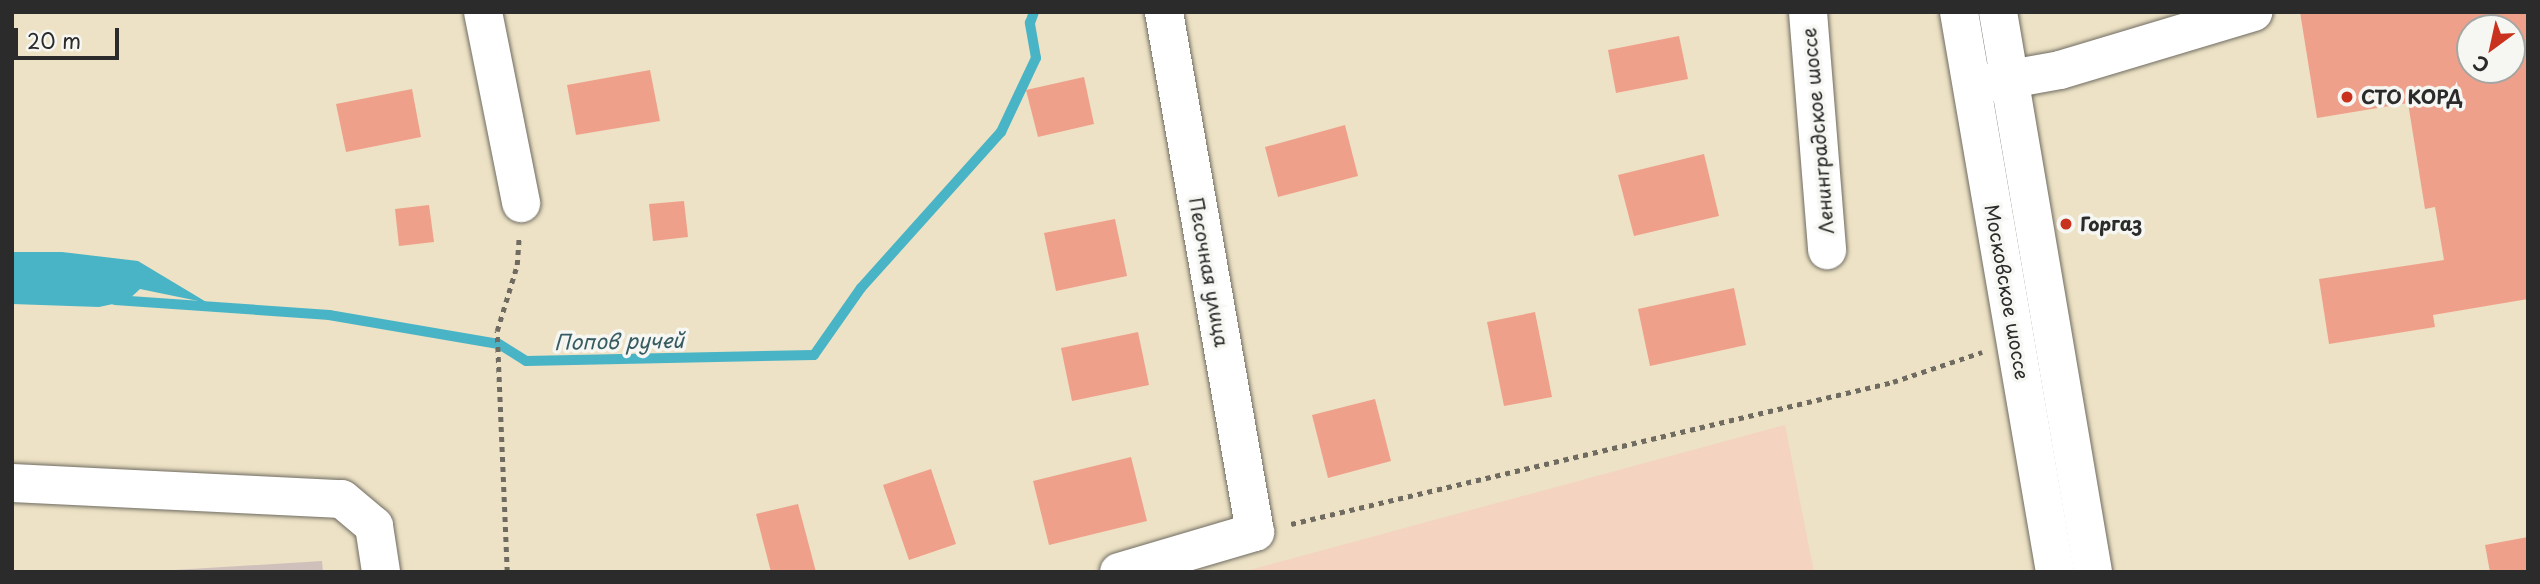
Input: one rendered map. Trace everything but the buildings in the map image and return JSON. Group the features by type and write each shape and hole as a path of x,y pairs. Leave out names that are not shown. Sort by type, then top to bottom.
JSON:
{"street":[{"path":"483,12 521,203"},
{"name":"Песочная улица","path":"1164,12 1255,532"},
{"name":"Ленинградское шоссе","path":"1808,12 1827,250"},
{"name":"Московское шоссе","path":"1959,12 2055,572"},
{"name":"Московское шоссе","path":"1998,12 2093,572"},
{"path":"1972,86 2060,70 2253,12"},
{"path":"12,483 342,499 374,526 381,572"},
{"path":"1119,572 1255,532"}],"path":[{"path":"507,572 496,331 517,265 521,203"},
{"path":"1255,532 1893,382 1982,352"}],"shaded area":[{"path":"1785,425 1814,572 1242,572"},
{"path":"322,561 323,572 141,572"}],"water":[{"path":"12,252 62,252 138,261 208,303 140,289 127,301 99,307 12,304"}],"waterway":[{"name":"Попов ручей","path":"115,300 329,315 499,344 526,361 814,355 861,288 1001,132 1036,58 1030,23 1034,12"}],"place":[{"name":"СТО КОРД","path":"2347,97"},
{"name":"Горгаз","path":"2066,224"}]}
